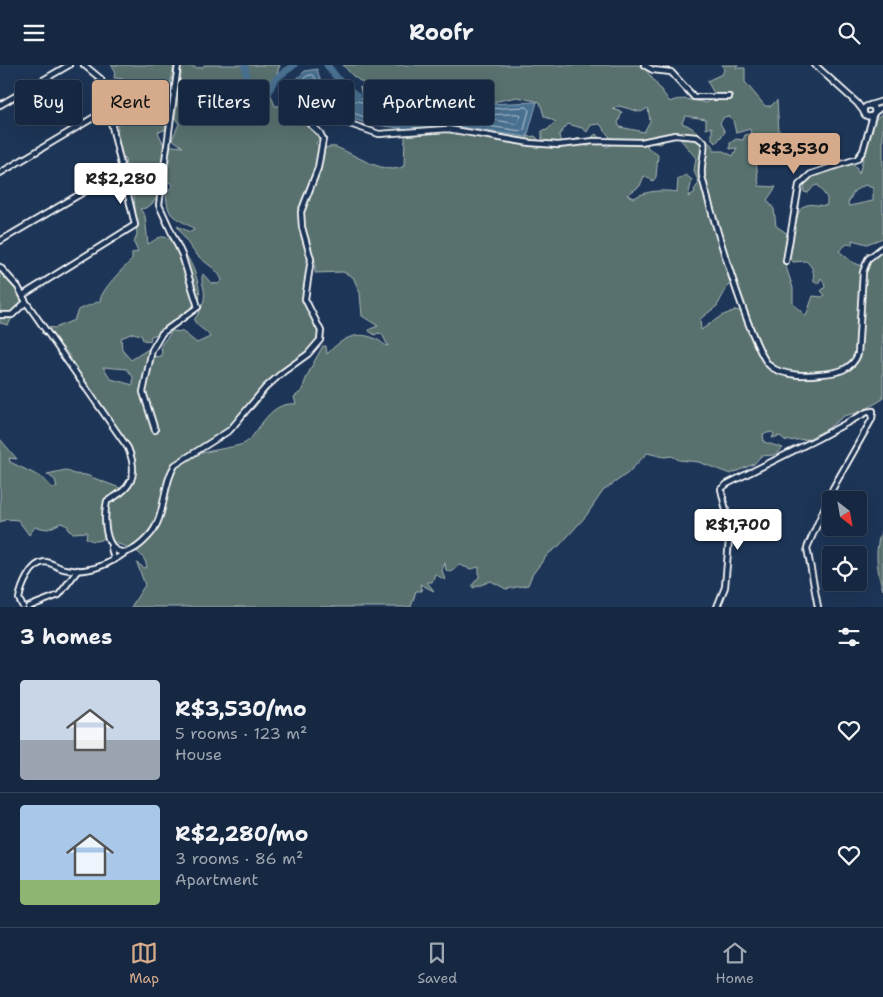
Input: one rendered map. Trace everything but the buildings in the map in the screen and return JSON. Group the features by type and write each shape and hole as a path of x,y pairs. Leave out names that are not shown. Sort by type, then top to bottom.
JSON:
{"street":[{"path":"0,105 69,65"},
{"path":"84,65 101,80"},
{"path":"155,430 143,392 152,350 162,333 198,307 182,255 159,205 178,65"},
{"path":"644,65 653,70 672,72 694,97 729,97"},
{"path":"815,65 858,103 865,114"},
{"path":"858,103 869,105 882,103"},
{"path":"786,261 799,185 811,174 857,159 863,151 874,114 882,103"},
{"path":"869,105 874,108 874,114"},
{"path":"868,131 864,108 869,105"},
{"path":"23,607 19,599 21,590 28,576 39,564 46,562 61,568 78,570 99,568 148,537 160,519 170,473 175,465 230,430 265,388 308,354 320,340 321,331 305,299 311,259 301,219 303,203 318,168 323,139 320,133 304,119 306,114 312,111 379,134 448,129 530,143 558,145 594,141 641,142 675,135 698,137 704,142 702,175 719,236 755,338 767,364 777,371 819,375 846,369 856,360 858,354 863,272 868,259 883,247"},
{"path":"865,114 874,114"},
{"path":"0,173 92,118"},
{"path":"23,295 129,231 135,225 112,125"},
{"path":"0,241 123,169"},
{"path":"0,267 23,295 128,448 134,461 131,484 123,494 107,501 106,530 114,560"},
{"path":"0,315 12,315 26,302"},
{"path":"717,607 725,587 730,528 721,489 727,484 867,412 873,411 872,419 834,488 807,548 818,607"},
{"path":"111,547 121,552 127,551"},
{"path":"28,607 59,595 78,570"}],"green space":[{"path":"111,65 174,65 169,92 169,80 121,80 123,79 114,78 115,70"},
{"path":"180,65 202,68 204,65 280,65 270,93 275,106 279,106 279,125 317,125 324,135 316,143 321,149 336,147 380,167 397,169 404,166 405,137 414,125 460,125 524,131 527,137 535,136 542,143 542,131 547,130 556,122 544,116 540,102 517,97 494,102 494,80 364,80 364,84 353,76 343,65 640,65 646,70 670,102 683,99 707,103 715,95 707,81 722,74 724,70 722,65 738,65 736,68 745,68 745,82 765,106 771,106 777,100 779,132 791,134 787,139 788,146 770,159 756,161 759,186 776,187 767,200 774,209 776,226 788,234 789,251 797,218 802,207 807,205 827,205 827,198 818,185 814,186 808,193 804,192 806,180 814,173 847,164 854,166 859,174 873,122 883,112 883,238 867,244 852,240 852,245 847,244 839,251 852,262 862,266 867,253 874,255 883,252 883,399 863,411 844,416 827,429 808,439 786,441 780,436 772,438 774,434 772,432 763,434 764,442 783,448 774,455 761,456 754,464 730,474 699,462 647,453 628,473 603,491 586,516 559,546 548,554 532,575 528,585 506,589 491,581 473,588 473,584 479,577 479,567 471,569 459,565 451,572 446,570 445,563 442,570 445,580 435,574 432,582 427,582 434,591 420,584 422,591 416,591 411,607 131,607 145,585 137,563 144,568 147,567 140,554 136,551 118,544 107,537 96,541 89,540 86,538 87,532 73,533 68,530 68,526 61,523 48,529 35,527 29,535 18,520 7,519 0,522 0,439 17,459 9,458 10,462 41,477 53,488 57,487 55,480 47,474 66,470 74,474 86,475 125,490 130,489 132,483 132,463 123,439 116,427 76,370 67,352 60,344 41,333 46,327 55,328 74,320 78,310 100,301 108,285 132,260 132,253 138,252 134,243 137,234 133,184 127,171 125,159 114,147 117,125 166,125 165,130 158,132 164,145 183,147 172,139 179,124 269,125 269,80 180,80","holes":["619,106 641,112 648,108 650,121 644,132 620,127 618,123 622,112 613,109","685,116 706,119 706,129 712,127 712,140 716,143 725,132 720,123 724,117 728,116 733,120 736,133 750,129 751,134 745,135 743,140 736,139 730,143 730,149 737,148 733,156 723,151 713,151 714,147 695,130 682,123","568,124 582,128 587,132 591,125 600,124 614,143 607,147 596,134 593,136 588,147 579,138 564,144 560,140 559,135","676,134 696,158 694,171 699,183 694,190 695,192 688,197 692,180 686,175 678,179 677,192 655,191 644,193 634,198 627,195 640,186 644,176 653,181 656,177 658,155 647,147 648,142 661,144 670,135","166,180 173,185 166,193 170,213 194,230 190,232 177,226 194,252 214,269 222,280 218,284 211,283 203,274 202,277 204,299 194,320 210,337 197,343 183,332 172,331 161,345 162,356 152,357 150,348 131,360 122,350 121,338 133,333 141,335 143,340 150,341 151,336 161,333 162,330 196,310 199,302 200,292 193,268 180,247 172,240 164,237 148,244 145,216 140,209 150,206","865,185 873,188 873,201 849,206 848,203 854,191","311,250 315,261 315,273 343,272 353,277 360,293 362,316 378,326 369,331 375,335 378,333 382,334 388,346 363,335 344,340 327,354 326,346 323,346 308,375 303,390 294,397 296,404 277,408 248,441 243,444 195,455 254,408 279,377 316,345 317,329 306,305 303,293","786,258 790,258 793,262 806,261 812,269 814,282 818,284 821,278 824,282 825,287 821,291 825,295 822,297 813,296 806,316 793,304 793,288 784,261","729,284 734,285 749,314 736,310 721,316 701,330 700,319 717,306","103,367 127,369 133,377 133,385 111,379"]},
{"path":"360,87 364,89 364,96 362,96"},
{"path":"179,89 179,124 175,118"},
{"path":"0,264 20,290 22,301 8,325 0,323"},
{"path":"883,526 883,590 877,550"}],"water":[{"path":"317,69 321,80 295,80 305,71"},
{"path":"354,97 364,98 364,123 354,119"},
{"path":"537,102 527,137 446,125 494,125 494,104"},
{"path":"376,125 446,125 408,129"}],"waterway":[{"path":"245,65 249,95 261,101 265,100 272,84 277,78 294,65"},
{"path":"327,65 341,83 357,96"}]}
